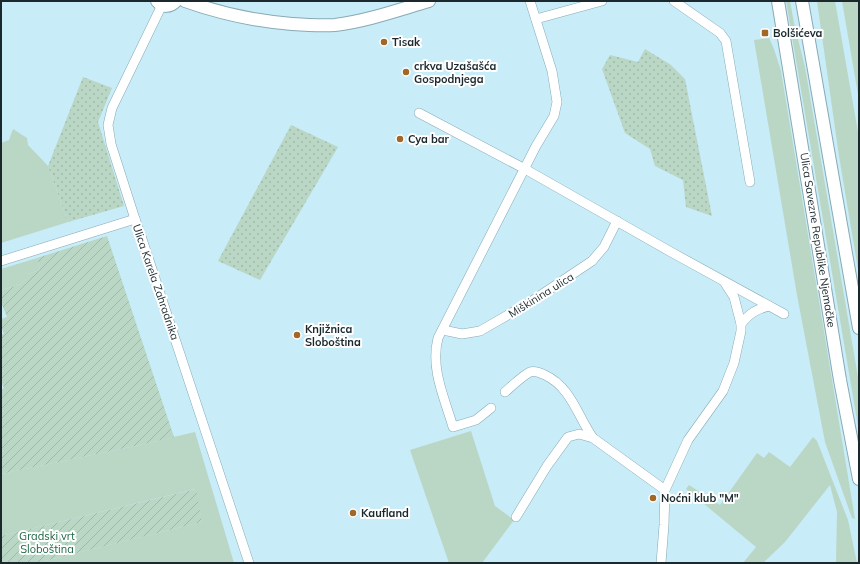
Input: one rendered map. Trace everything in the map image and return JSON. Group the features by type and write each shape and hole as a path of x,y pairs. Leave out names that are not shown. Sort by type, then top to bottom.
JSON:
{"main road":[{"path":"159,3 169,6 176,1"},
{"path":"185,1 245,19 326,26 343,24 429,1"},
{"name":"Ulica Savezne Republike Njemačke","path":"778,1 840,380 859,479"},
{"path":"802,1 859,328"}],"street":[{"path":"491,408 476,420 453,427 437,374 435,349 438,338 536,146 554,116 557,102 552,71 530,1"},
{"path":"536,19 602,1"},
{"path":"674,1 720,33 726,41 750,182"},
{"name":"Ulica Karela Zahradnika","path":"159,3 112,108 108,125 111,144 249,563"},
{"path":"419,113 525,169 670,252 784,314"},
{"path":"1,261 135,219"},
{"name":"Miškinina ulica","path":"443,330 462,334 480,331 532,301 592,261 604,247 617,221"},
{"path":"660,563 664,525 665,490 688,440 722,391 734,363 741,331 734,297 723,280"},
{"path":"740,324 751,313 769,306"},
{"path":"505,392 531,372 539,372 548,376 559,384 568,395 585,427 593,438 665,490"},
{"path":"516,517 547,466 568,437 579,434 593,438"}],"green space":[{"path":"786,1 790,1 805,67 859,383 859,432"},
{"path":"817,1 835,1 859,138 859,275 839,156"},
{"path":"842,1 859,1 859,100"},
{"path":"769,38 781,71 855,519 852,518 825,442 797,295 754,40"},
{"path":"645,49 671,65 685,79 712,216 686,207 683,180 655,166 650,149 625,133 602,69 610,55 638,62"},
{"path":"83,77 112,88 98,122 124,206 68,222 48,166"},
{"path":"291,125 338,147 260,280 218,261"},
{"path":"13,129 27,138 28,145 48,166 68,222 1,243 1,143 9,140"},
{"path":"107,236 174,437 1,474 1,390 4,388 1,381 1,335 4,334 1,326 1,319 7,317 1,302 1,290 19,285 27,278 27,274 40,270 37,258"},
{"path":"37,258 40,270 27,274 27,278 19,285 1,290 1,269"},
{"path":"471,431 495,506 514,520 482,563 449,563 410,450"},
{"path":"195,432 234,563 37,563 202,522 195,489 1,536 1,474"},
{"path":"813,437 817,441 848,520 857,563 836,563 837,512 830,485 785,542 763,563 743,563 756,547 686,489 689,485 720,505 757,453 764,458 769,452 790,467"},
{"name":"Gradski vrt Sloboština","path":"196,489 202,522 37,563 1,563 1,536"}],"place":[{"name":"Bolšićeva","path":"765,33"},
{"name":"Tisak","path":"384,42"},
{"name":"crkva Uzašašća Gospodnjega","path":"406,72"},
{"name":"Cya bar","path":"400,139"},
{"name":"Knjižnica Sloboština","path":"297,335"},
{"name":"Noćni klub \"M\"","path":"653,498"},
{"name":"Kaufland","path":"353,513"}]}
